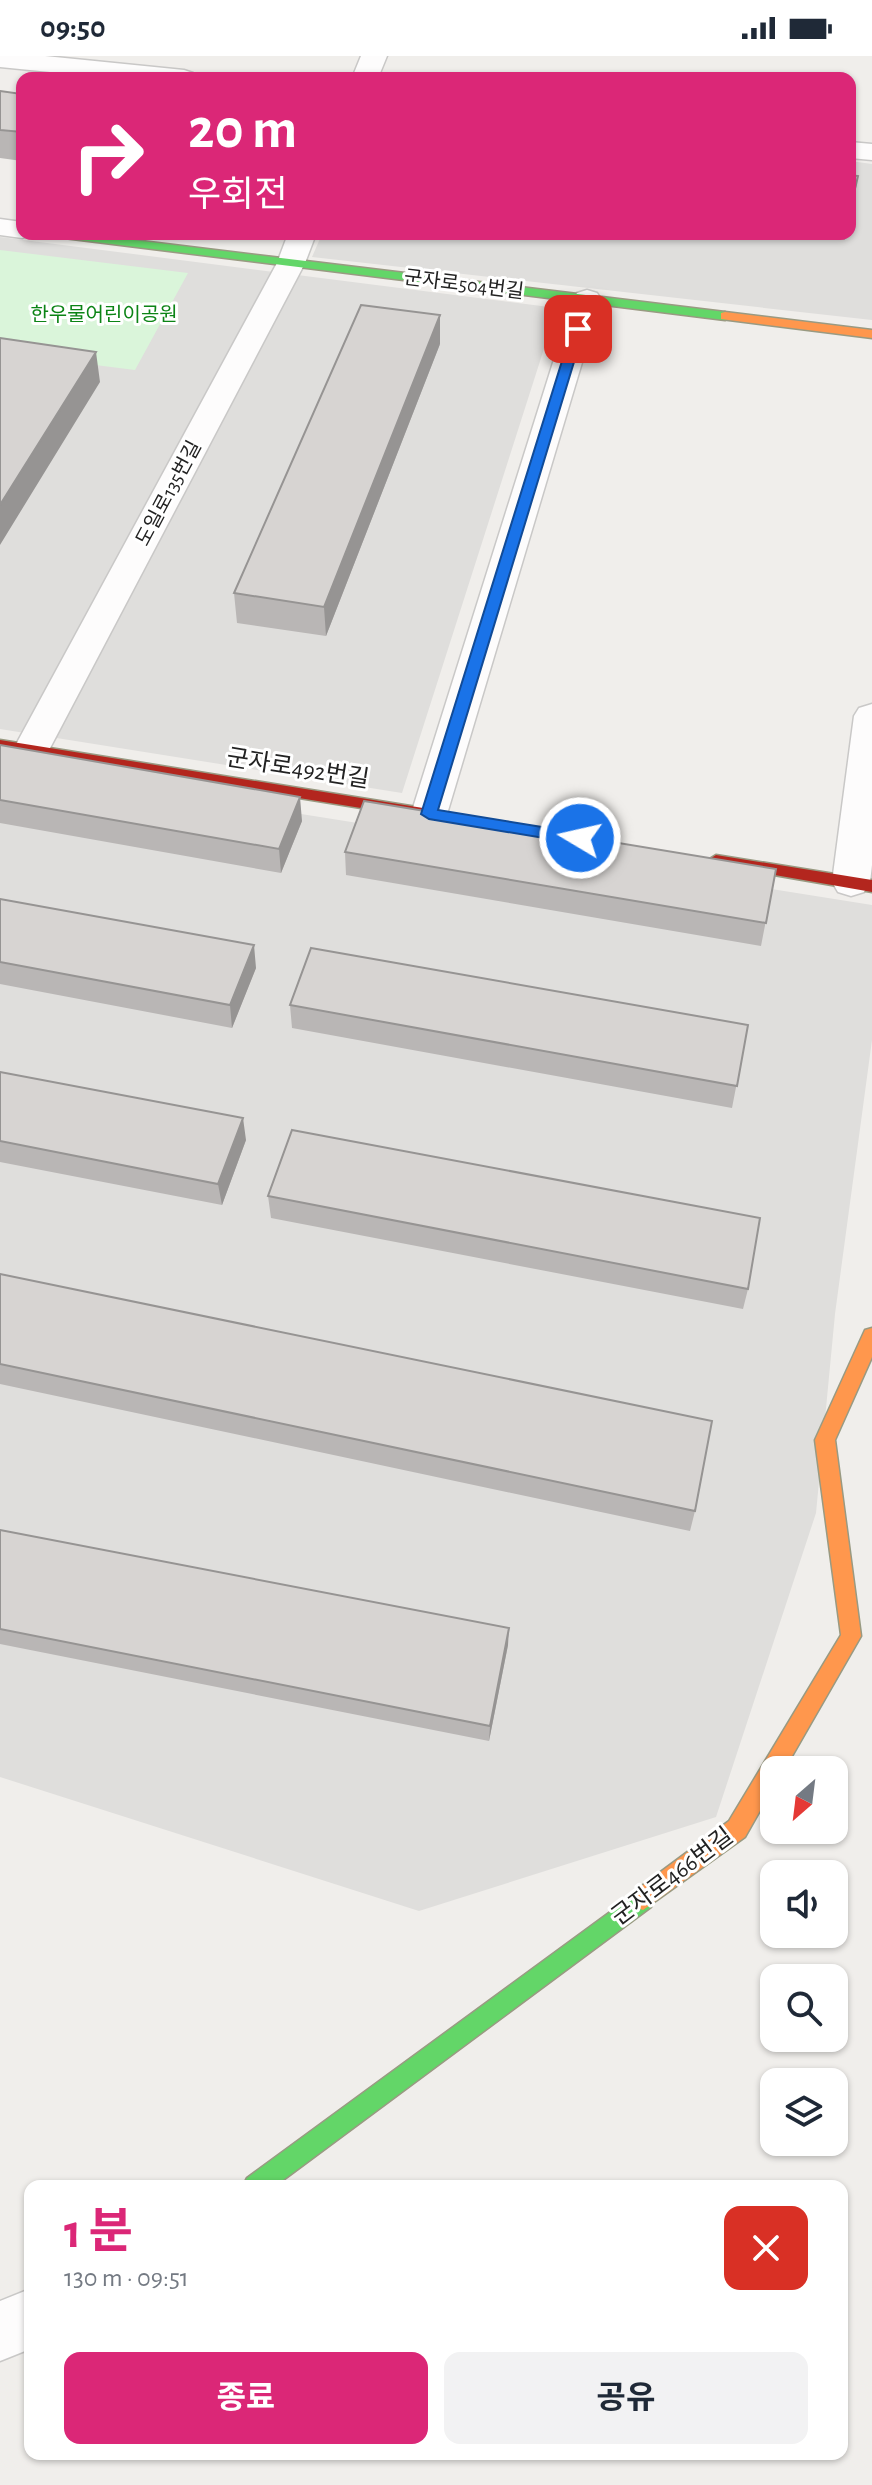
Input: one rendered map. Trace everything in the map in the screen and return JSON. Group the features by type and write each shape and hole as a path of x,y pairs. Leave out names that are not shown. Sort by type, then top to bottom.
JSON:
{"street":[{"path":"5,58 130,72"},
{"name":"군자로504번길","path":"159,240 296,248 587,299 872,334"},
{"name":"도일로135번길","path":"15,748 296,248"},
{"path":"437,815 587,299"},
{"path":"695,857 862,884 872,716"},
{"name":"군자로492번길","path":"15,748 437,815"},
{"name":"군자로466번길","path":"263,2180 737,1829 851,1636 825,1440 872,1336"},
{"path":"0,2331 24,2321"}],"shaded area":[{"path":"856,162 872,164 872,320 312,257 319,240 856,240"},
{"path":"0,237 557,308 402,793 0,729"},
{"path":"0,766 872,905 872,1040 835,1314 816,1513 716,1817 419,1911 0,1777"}],"green space":[{"name":"한우물어린이공원","path":"0,250 188,273 135,370 0,353"}],"building":[{"path":"0,91 16,93 16,131 0,130"},
{"path":"361,305 440,315 324,607 234,593"},
{"path":"0,338 96,352 0,505"},
{"path":"0,745 300,797 279,849 0,800"},
{"path":"364,801 776,869 766,923 345,852"},
{"path":"0,899 254,945 230,1005 0,962"},
{"path":"311,948 748,1025 737,1086 290,1005"},
{"path":"0,1072 243,1118 218,1184 0,1141"},
{"path":"292,1130 760,1218 748,1289 268,1196"},
{"path":"0,1274 712,1421 695,1511 0,1364"},
{"path":"0,1530 509,1628 490,1726 0,1629"}],"traffic: fast":[{"path":"105,240 725,316"},
{"path":"263,2180 643,1899"}],"traffic: slow":[{"path":"725,316 872,334"},
{"path":"643,1899 737,1829 851,1636 825,1440 872,1336"}],"traffic: jam":[{"path":"0,745 423,813"},
{"path":"716,860 872,886"}],"route":[{"path":"578,329 429,814 580,838"}]}
